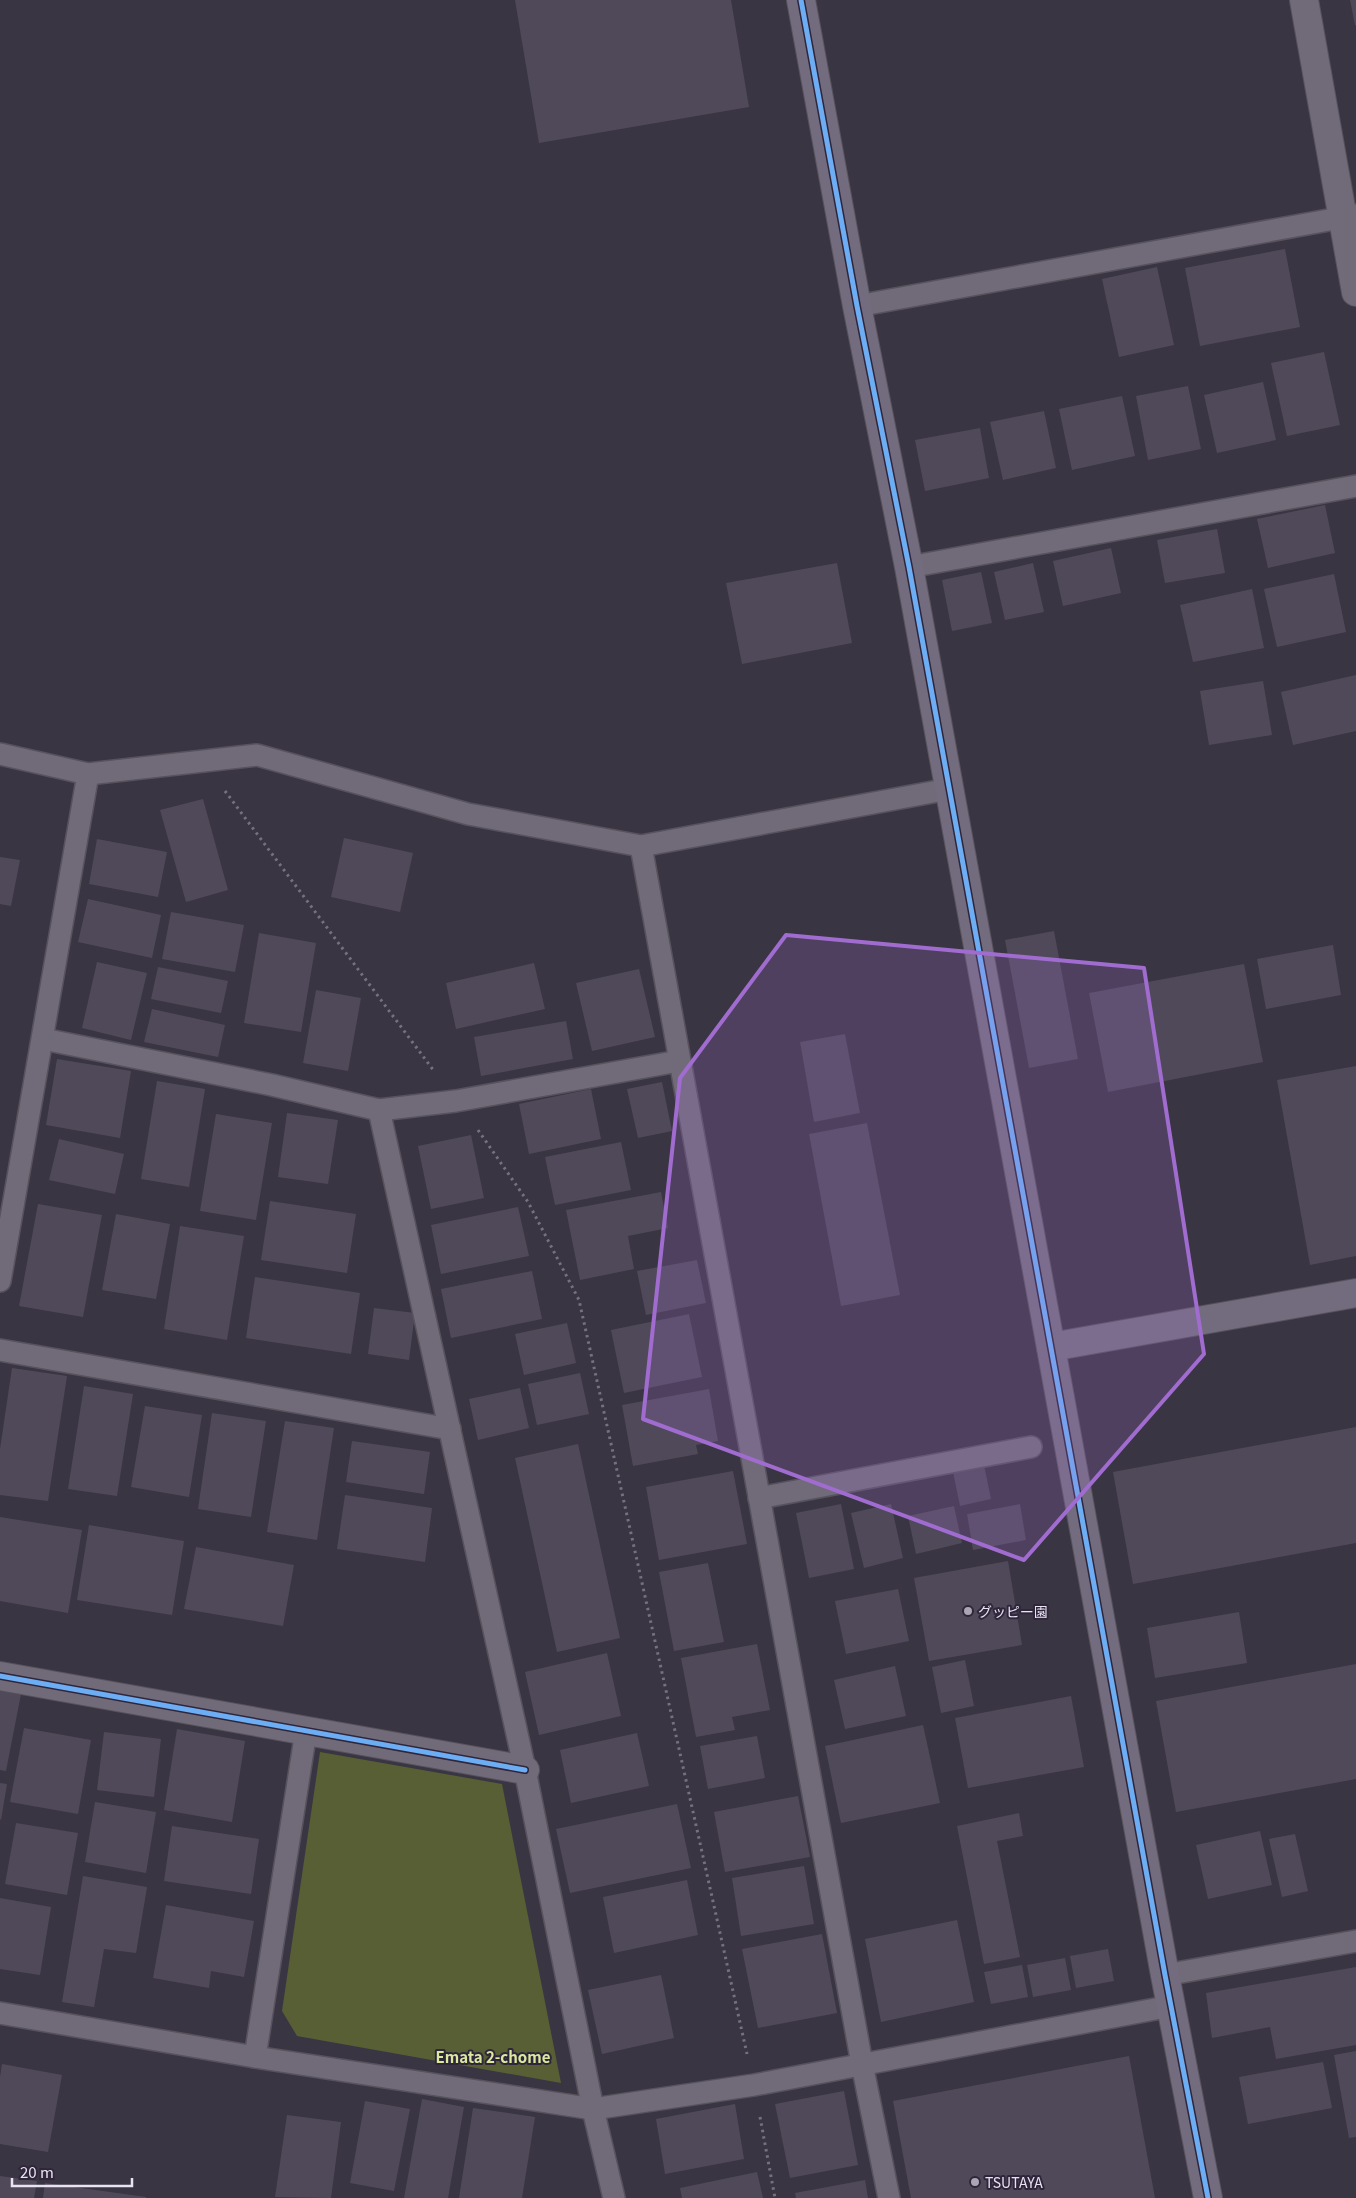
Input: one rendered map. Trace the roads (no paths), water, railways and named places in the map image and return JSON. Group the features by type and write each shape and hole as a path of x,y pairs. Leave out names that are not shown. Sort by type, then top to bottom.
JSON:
{"street":[{"path":"801,0 857,306 909,567 1165,1976 1208,2198"},
{"path":"1304,0 1349,216 1356,292"},
{"path":"1051,1347 1356,1293"},
{"path":"0,1676 525,1770"}],"lane":[{"path":"857,306 1349,216"},
{"path":"909,567 1356,486"},
{"path":"0,754 88,774 256,755 468,814 641,846 949,789"},
{"path":"0,1281 88,774"},
{"path":"641,846 862,2064 889,2198"},
{"path":"43,1039 272,1085 379,1110 456,1101 679,1061"},
{"path":"379,1110 525,1770 593,2109 614,2198"},
{"path":"0,1350 450,1429"},
{"path":"759,1498 1031,1447"},
{"path":"254,2058 306,1731"},
{"path":"1165,1976 1356,1941"},
{"path":"0,2013 254,2058 593,2109 754,2085 1171,2006"}],"place":[{"name":"グッピー園","path":"968,1611"},
{"name":"TSUTAYA","path":"975,2182"}],"district":[{"name":"Emata 2-chome","path":"493,2056"}]}
